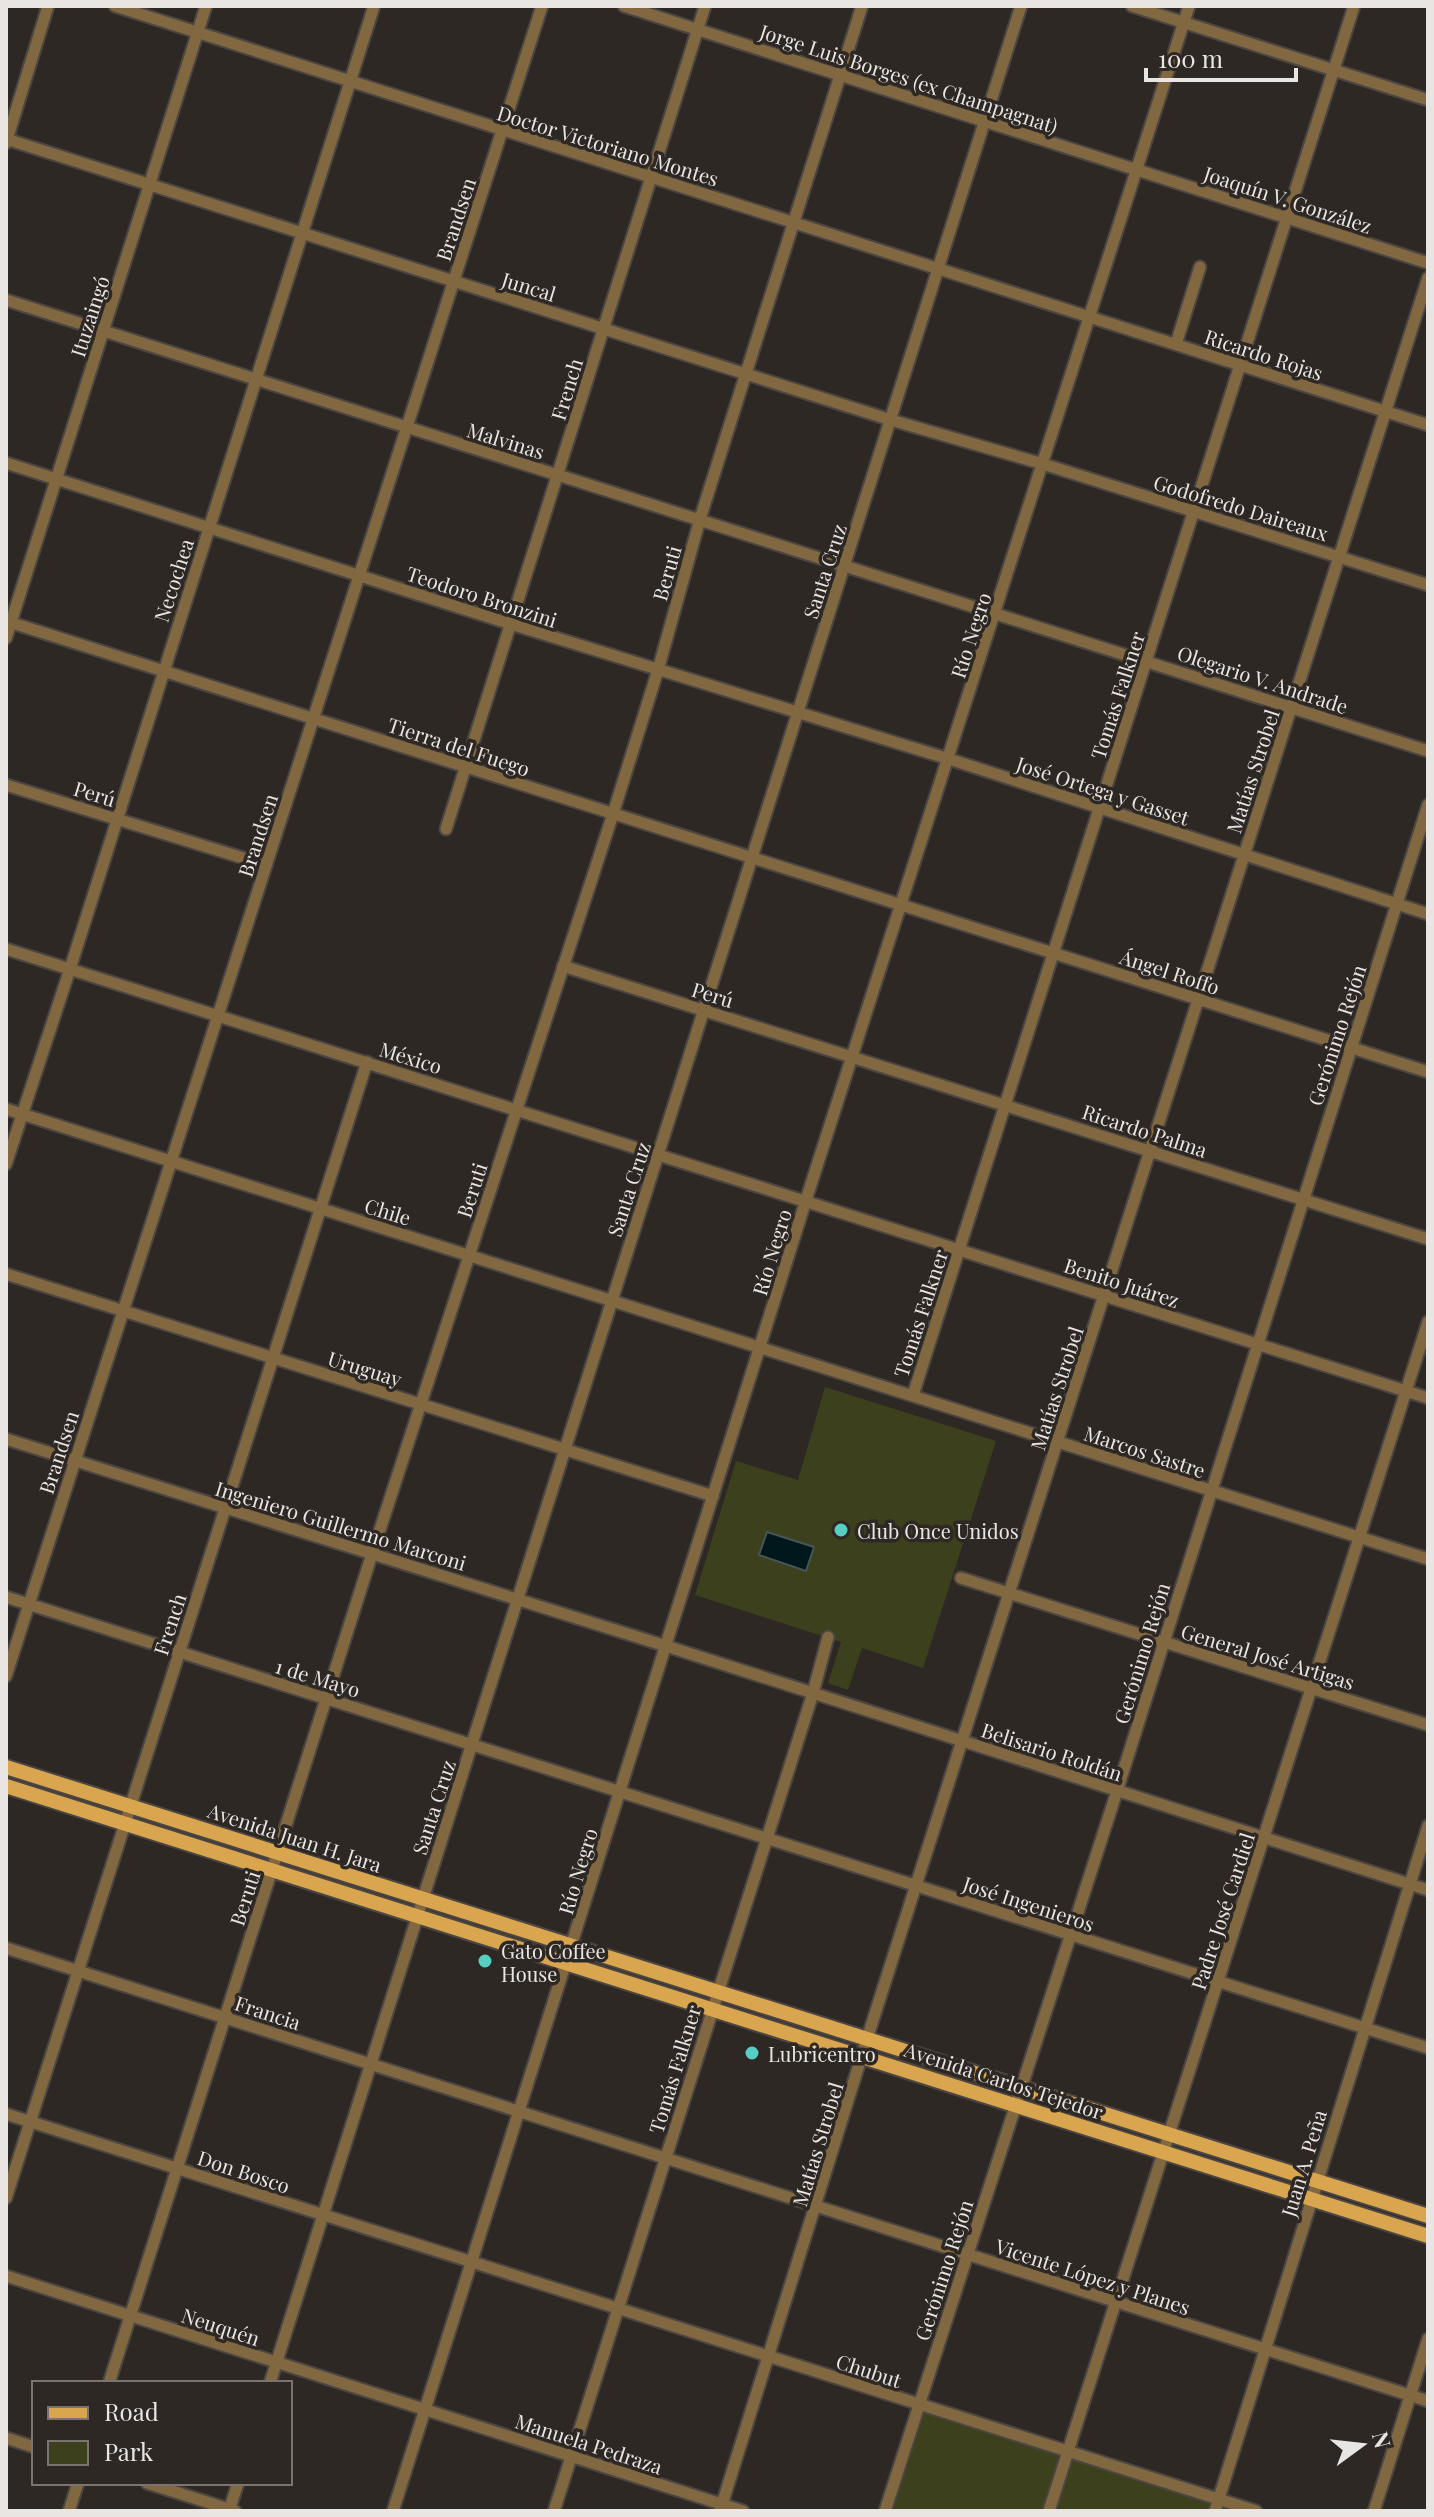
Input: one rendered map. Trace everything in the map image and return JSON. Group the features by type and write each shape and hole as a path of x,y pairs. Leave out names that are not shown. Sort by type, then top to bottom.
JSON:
{"main road":[{"name":"Avenida Juan H. Jara","path":"6,1767 572,1946"},
{"name":"Avenida Juan H. Jara","path":"6,1786 567,1963"},
{"name":"Avenida Carlos Tejedor","path":"572,1946 1428,2216"},
{"name":"Avenida Carlos Tejedor","path":"567,1963 1428,2236"}],"street":[{"path":"6,141 48,6"},
{"name":"Doctor Victoriano Montes","path":"115,6 1090,317"},
{"name":"Ituzaingó","path":"6,638 8,622 206,6"},
{"name":"Necochea","path":"6,1164 374,6"},
{"name":"Brandsen","path":"6,1676 542,6"},
{"name":"Jorge Luis Borges (ex Champagnat)","path":"624,6 1137,170"},
{"name":"French","path":"446,829 705,6"},
{"name":"Beruti","path":"110,2381 420,1404 613,814 658,670 700,519 862,6"},
{"name":"Santa Cruz","path":"271,2381 1021,6"},
{"path":"1132,6 1428,100"},
{"name":"Río Negro","path":"393,2511 806,1200 1189,6"},
{"name":"Tomás Falkner","path":"913,1395 1354,6"},
{"name":"Juncal","path":"6,141 891,420 1043,464"},
{"name":"Joaquín V. González","path":"1137,170 1428,263"},
{"path":"1176,344 1200,267"},
{"name":"Matías Strobel","path":"721,2508 867,2039 1428,278"},
{"name":"Malvinas","path":"6,300 995,613"},
{"name":"Ricardo Rojas","path":"1090,317 1428,425"},
{"name":"Teodoro Bronzini","path":"6,463 949,759"},
{"name":"Godofredo Daireaux","path":"1043,464 1428,585"},
{"name":"Olegario V. Andrade","path":"995,613 1428,751"},
{"name":"Tierra del Fuego","path":"8,622 902,904"},
{"name":"José Ortega y Gasset","path":"949,759 1428,914"},
{"name":"Perú","path":"6,785 266,865"},
{"name":"Gerónimo Rejón","path":"885,2511 1117,1791 1428,805"},
{"name":"Ángel Roffo","path":"902,904 1428,1072"},
{"name":"México","path":"6,949 806,1200"},
{"name":"Perú","path":"563,966 852,1057"},
{"name":"Ricardo Palma","path":"852,1057 1428,1239"},
{"name":"French","path":"6,2198 367,1062"},
{"name":"Chile","path":"6,1109 760,1347"},
{"name":"Benito Juárez","path":"806,1200 1428,1398"},
{"name":"Uruguay","path":"6,1274 713,1496"},
{"name":"Padre José Cardiel","path":"1049,2511 1428,1322"},
{"name":"Marcos Sastre","path":"760,1347 1428,1559"},
{"name":"Ingeniero Guillermo Marconi","path":"6,1439 666,1646"},
{"name":"General José Artigas","path":"961,1578 1428,1725"},
{"name":"1 de Mayo","path":"6,1597 620,1791"},
{"name":"Tomás Falkner","path":"554,2511 813,1693 828,1637"},
{"name":"Belisario Roldán","path":"666,1646 1428,1890"},
{"name":"José Ingenieros","path":"620,1791 1428,2048"},
{"name":"Juan A. Peña","path":"1217,2505 1428,1826"},
{"name":"Francia","path":"6,1948 519,2110"},
{"name":"Vicente López y Planes","path":"519,2110 1428,2401"},
{"name":"Don Bosco","path":"6,2114 471,2263"},
{"name":"Chubut","path":"471,2263 1067,2452 1217,2505 1256,2511"},
{"name":"Neuquén","path":"6,2276 424,2410"},
{"path":"1374,2511 1428,2339"},
{"name":"Manuela Pedraza","path":"424,2410 721,2508 743,2511"},
{"path":"6,2438 32,2446"},
{"path":"69,2511 77,2485"},
{"path":"153,2485 232,2510 238,2485"}],"green space":[{"name":"Club Once Unidos","path":"825,1387 996,1441 923,1668 862,1648 848,1690 828,1683 841,1642 695,1595 736,1461 798,1480"},
{"path":"922,2411 1061,2455 1044,2511 891,2511"},
{"path":"1071,2458 1212,2502 1209,2511 1054,2511"}],"water":[{"path":"767,1532 814,1547 806,1571 759,1555"}],"place":[{"name":"Club Once Unidos","path":"841,1530"},
{"name":"Gato Coffee House","path":"485,1961"},
{"name":"Lubricentro","path":"752,2053"}]}
